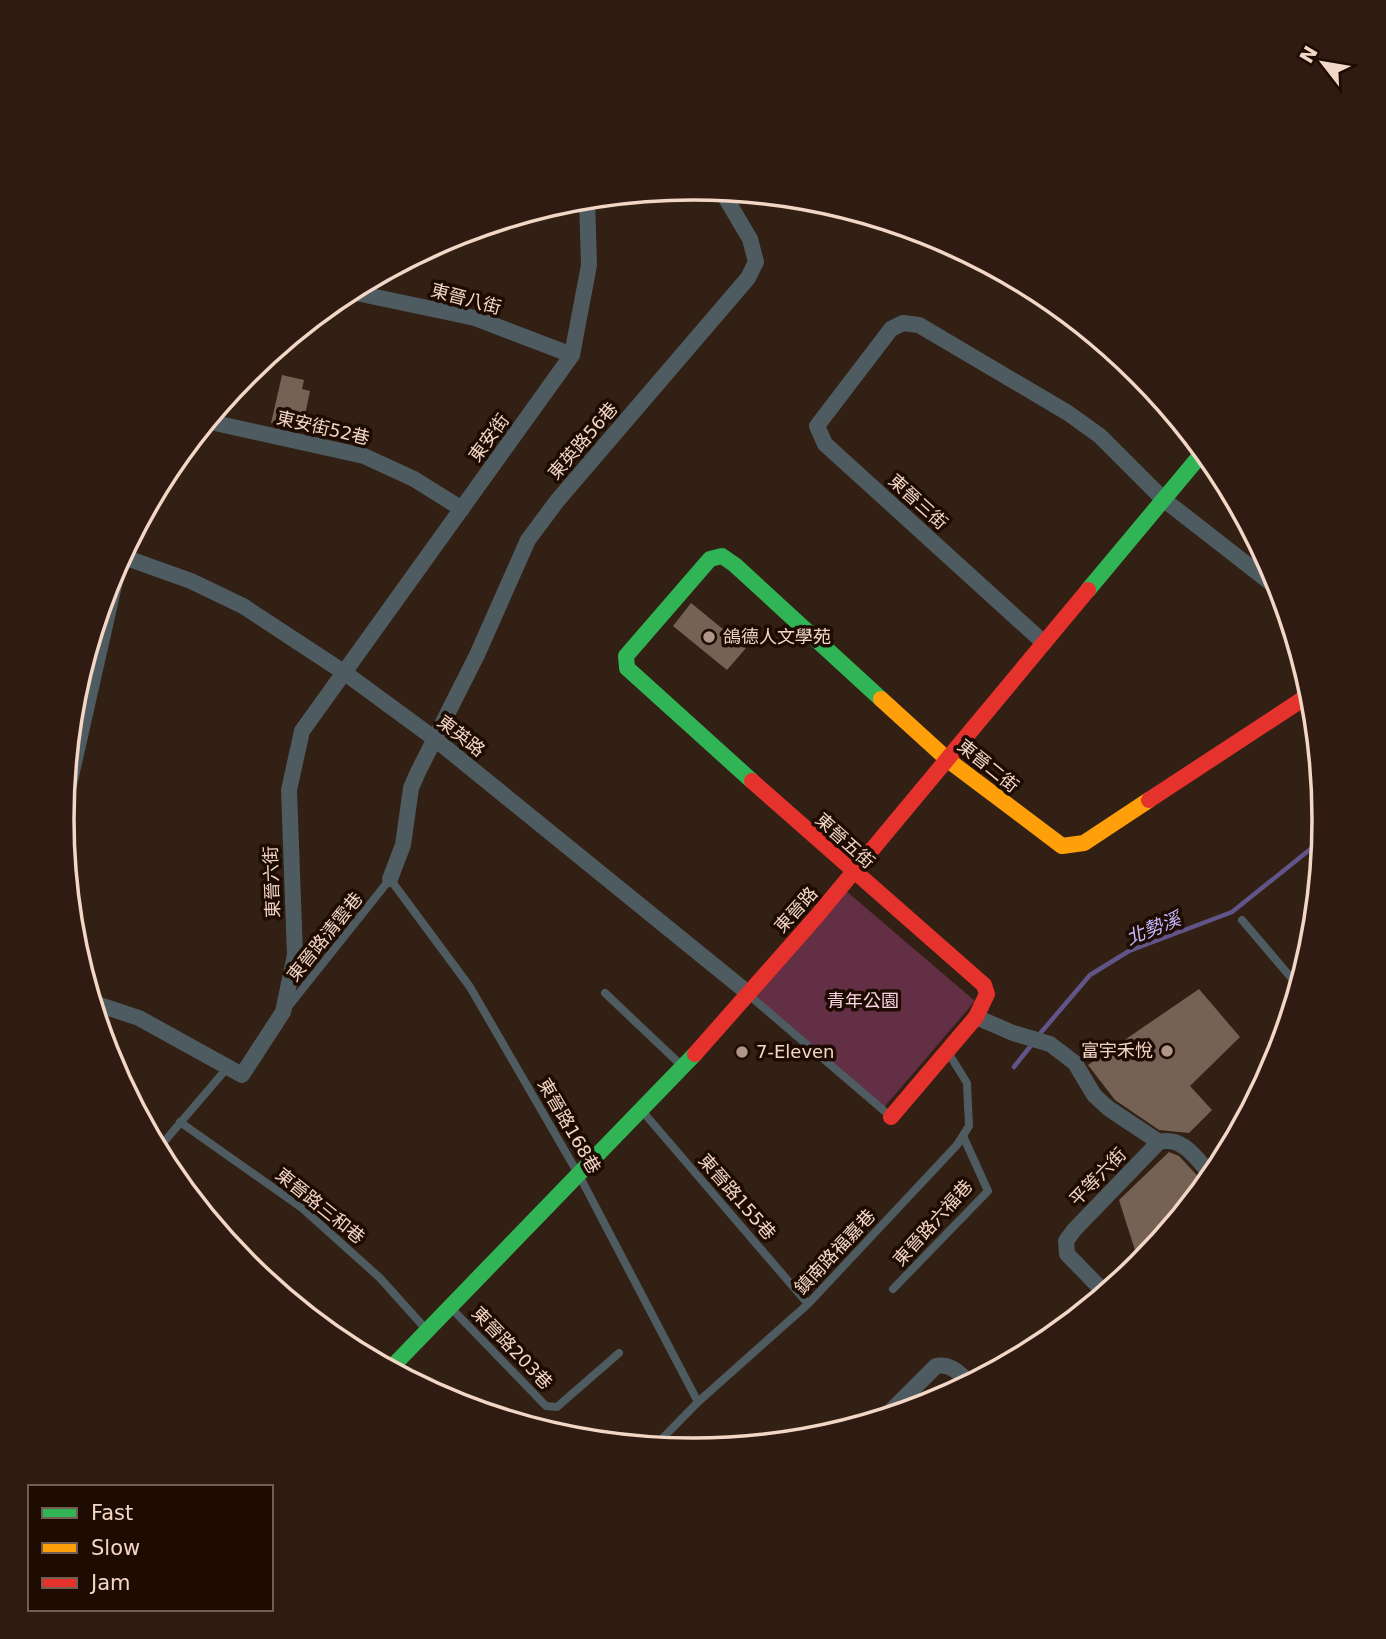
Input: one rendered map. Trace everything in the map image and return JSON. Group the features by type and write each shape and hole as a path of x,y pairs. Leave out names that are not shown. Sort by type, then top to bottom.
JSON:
{"street":[{"name":"東英路56巷","path":"390,880 403,845 411,788 528,540 557,501 756,262 750,239 727,201"},
{"name":"東安街","path":"345,673 572,355 589,265 587,209"},
{"name":"東晉八街","path":"364,294 475,318 572,355"},
{"name":"東晉三街","path":"1044,643 825,444 817,426 891,329 903,323 919,325 1068,413 1100,436 1163,499"},
{"name":"東安街52巷","path":"217,423 364,456 414,479 462,509"},
{"name":"東晉路","path":"396,1363 520,1232 580,1177 683,1067 854,874 1197,460"},
{"path":"1163,499 1263,576"},
{"name":"東晉二街","path":"676,597 710,559 722,556 948,760 1062,846 1084,843 1301,700"},
{"name":"東英路","path":"131,561 191,581 243,606 345,673 435,739 748,993"},
{"name":"東晉五街","path":"676,597 626,656 627,668 854,874 984,985 988,994 976,1017 891,1117"},
{"path":"79,741 105,622"},
{"name":"東晉六街","path":"228,1066 242,1075 284,1013 295,955 289,790 302,732 345,673"},
{"path":"102,1006 139,1018 228,1066"},
{"path":"976,1017 1013,1033 1050,1044 1075,1063 1094,1095 1108,1108 1159,1142 1171,1139 1182,1144 1205,1168"},
{"name":"平等六街","path":"1099,1287 1067,1254 1066,1241 1159,1142"},
{"path":"898,1404 936,1366 944,1364 963,1377"}],"lane":[{"name":"東晉路清雲巷","path":"284,1013 390,880"},
{"name":"東晉路168巷","path":"390,880 470,987 580,1177 698,1402"},
{"path":"1242,920 1292,977"},
{"path":"605,993 683,1067"},
{"path":"748,993 891,1117"},
{"path":"946,1050 967,1083 969,1126 963,1136"},
{"path":"164,1142 228,1066"},
{"name":"東晉路155巷","path":"642,1111 808,1304"},
{"name":"東晉路三和巷","path":"180,1122 302,1208 380,1278 426,1329"},
{"name":"東晉路六福巷","path":"893,1289 988,1191 963,1136"},
{"name":"鎮南路福嘉巷","path":"663,1438 698,1402 808,1304 963,1136"},
{"name":"東晉路203巷","path":"449,1306 546,1406 557,1407 619,1353"}],"green space":[{"name":"青年公園","path":"845,890 975,1001 881,1111 751,1000"}],"building":[{"path":"282,375 304,380 302,389 310,391 302,429 271,423"},
{"name":"鴿德人文學苑","path":"691,603 746,648 727,670 673,626"},
{"name":"富宇禾悅","path":"1199,989 1240,1037 1190,1086 1212,1110 1189,1133 1159,1130 1115,1100 1088,1065"},
{"path":"1169,1152 1179,1156 1199,1177 1136,1253 1119,1200"}],"waterway":[{"name":"北勢溪","path":"1038,1036 1090,975 1129,951 1232,912 1311,848"},
{"name":"北勢溪","path":"1014,1067 1033,1043"}],"traffic: fast":[{"path":"1088,590 1197,460"},
{"path":"752,781 627,668 626,656 710,559 722,556 735,565 881,699"},
{"path":"396,1363 695,1054"}],"traffic: slow":[{"path":"881,699 948,760 1062,846 1084,843 1149,800"}],"traffic: jam":[{"path":"695,1054 816,917 1088,590"},
{"path":"1149,800 1301,700"},
{"path":"752,781 984,985 987,994 976,1017 891,1117"}],"place":[{"name":"鴿德人文學苑","path":"709,637"},
{"name":"富宇禾悅","path":"1167,1051"},
{"name":"7-Eleven","path":"742,1052"}]}
